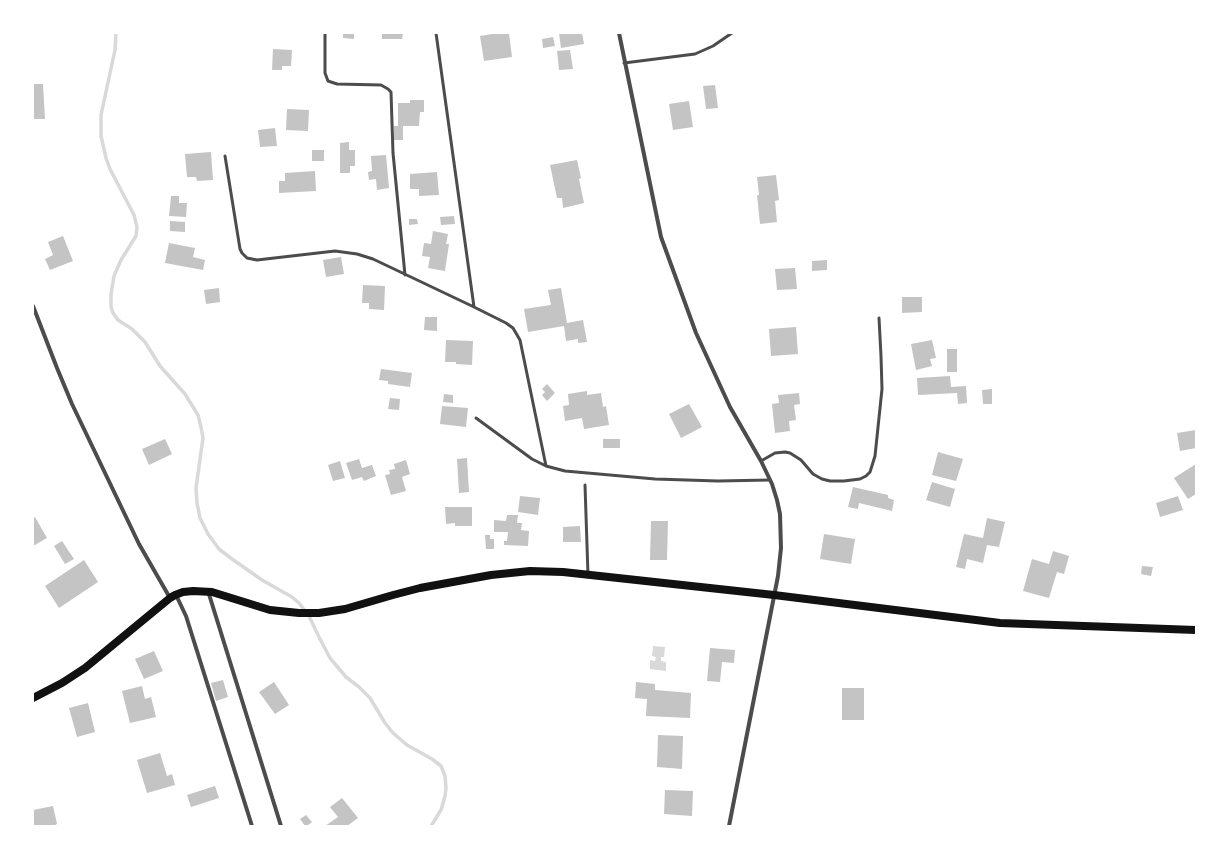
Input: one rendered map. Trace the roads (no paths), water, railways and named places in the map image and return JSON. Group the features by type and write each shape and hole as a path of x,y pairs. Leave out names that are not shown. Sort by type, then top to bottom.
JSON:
{"main road":[{"path":"33,698 62,683 93,662 173,596 193,591 208,591 222,594 260,607 286,612 312,614 339,611 407,591 505,573 534,571 588,575 774,595 1000,623 1196,630"}],"street":[{"path":"619,33 661,237 696,333 730,407 761,461 777,500 781,530 780,565 729,826"},
{"path":"33,306 56,368 72,404 139,544 186,616 252,826"},
{"path":"208,591 281,826"}],"lane":[{"path":"325,33 325,73 328,81 337,84 381,85 391,92 393,153 405,275"},
{"path":"436,33 474,307"},
{"path":"624,63 695,54 713,46 732,33"},
{"path":"225,156 240,249 247,258 257,260 329,251 346,251 368,257 509,325 518,336 546,466"},
{"path":"761,461 775,453 785,452 798,458 810,472 826,480 851,481 868,475 873,466 875,456 882,389 879,318"},
{"path":"476,418 532,459 546,466 565,471 655,480 770,480"},
{"path":"585,484 588,575"}],"waterway":[{"path":"116,33 115,50 101,115 101,136 110,169 134,215 137,227 136,236 121,260 114,276 111,294 111,307 113,313 118,320 132,329 145,342 160,366 185,394 198,415 203,438 196,488 197,503 200,518 208,534 219,549 232,559 299,603 309,616 330,658 346,677 370,698 393,733 407,745 432,759 441,766 445,776 445,796 441,810 431,826"}]}
